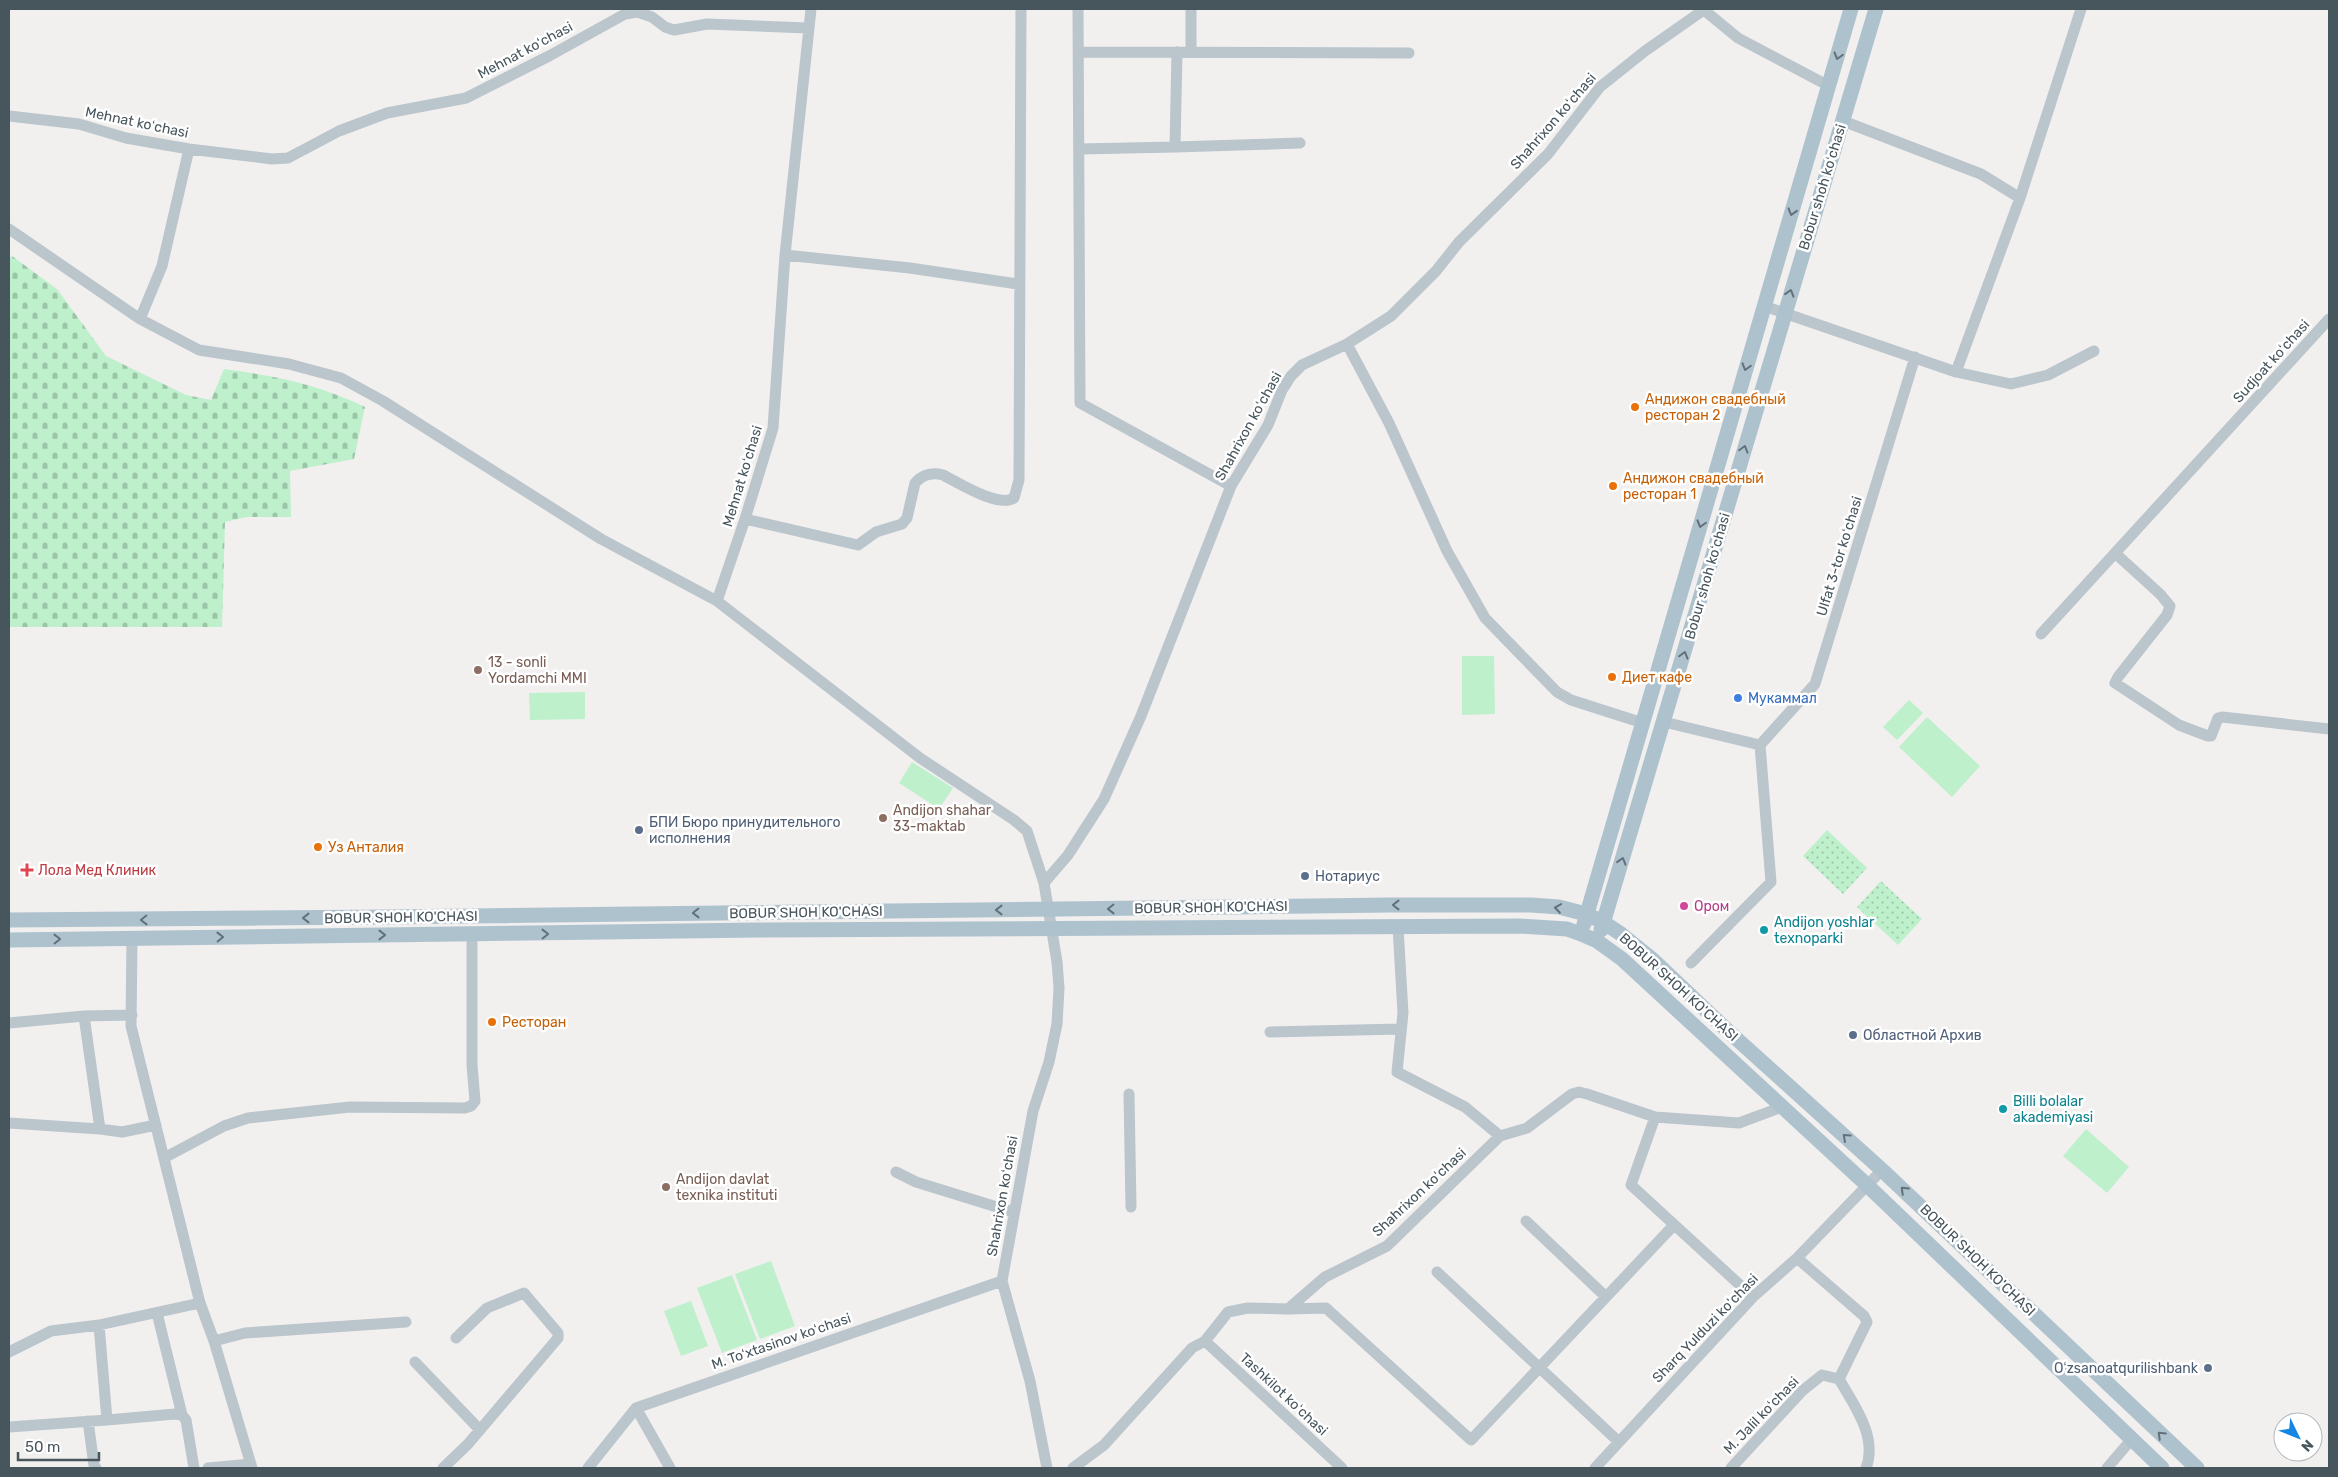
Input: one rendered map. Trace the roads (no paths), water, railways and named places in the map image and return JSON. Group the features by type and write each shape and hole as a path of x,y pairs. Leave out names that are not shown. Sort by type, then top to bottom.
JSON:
{"main road":[{"name":"Bobur shoh koʻchasi","path":"1581,934 1851,9"},
{"name":"Bobur shoh koʻchasi","path":"1597,941 1876,9"},
{"path":"1597,879 1616,882"},
{"name":"BOBUR SHOH KO'CHASI","path":"9,920 1391,905 1531,905 1559,907 1586,914 1603,922 1652,959 1729,1032 1882,1170 2197,1468"},
{"name":"BOBUR SHOH KO'CHASI","path":"9,940 759,930 1524,926 1567,929 1597,941 1633,969 1867,1185 2162,1468"}],"street":[{"path":"808,28 812,9"},
{"path":"745,519 858,545 876,532 902,524 907,518 914,484 927,475 936,473 943,475 994,500 1005,502 1014,498 1019,480 1018,284 1021,9"},
{"path":"1078,9 1080,403 1231,486"},
{"path":"1191,9 1191,52"},
{"path":"1705,9 1738,38 1829,86"},
{"name":"Shahrixon koʻchasi","path":"1044,883 1068,855 1104,799 1141,716 1231,486 1268,425 1282,390 1291,376 1302,366 1347,344 1391,316 1436,271 1459,242 1548,154 1600,87 1645,51 1705,9"},
{"path":"1956,372 2020,198 2081,9"},
{"name":"Mehnat koʻchasi","path":"9,116 79,124 126,138 188,149 272,159 288,158 339,131 387,113 466,98 549,56 625,14 637,12 651,13 665,27 674,30 707,24 808,28 786,255 773,428 717,601"},
{"path":"1078,52 1409,54"},
{"path":"1175,147 1177,52"},
{"path":"1843,121 1981,174 2020,198"},
{"path":"1078,150 1300,143"},
{"path":"140,319 162,266 188,149"},
{"path":"9,229 140,319 198,350 289,364 341,378 383,401 601,539 717,601 920,758 1021,825 1027,831 1044,883 1047,910"},
{"path":"786,255 910,268 1018,284"},
{"path":"1764,306 1956,372 2011,384 2048,374 2094,351"},
{"name":"Sudjoat koʻchasi","path":"2041,634 2236,423 2329,319"},
{"path":"1347,344 1389,423 1447,551 1485,618 1557,692 1570,700 1643,723"},
{"name":"Ulfat 3-tor koʻchasi","path":"1760,745 1815,684 1915,357"},
{"path":"2115,553 2160,594 2170,606 2167,615 2115,683 2179,725 2208,736 2211,736 2218,718 2222,717 2329,729"},
{"path":"1664,722 1760,745 1771,882 1691,963"},
{"name":"Shahrixon koʻchasi","path":"1047,910 1057,962 1059,988 1057,1024 1049,1062 1033,1111 1002,1280 1030,1381 1047,1468"},
{"path":"1398,927 1404,1013 1400,1029 1396,1072 1466,1107 1500,1136"},
{"path":"164,1158 224,1126 248,1118 350,1107 465,1108 471,1106 475,1100 472,1064 472,935"},
{"path":"132,938 132,1026 200,1303 214,1342 251,1466 208,1468"},
{"path":"9,1023 84,1016 132,1015"},
{"path":"84,1016 100,1129"},
{"path":"1270,1032 1400,1029"},
{"name":"Shahrixon koʻchasi","path":"1288,1309 1325,1277 1386,1246 1500,1136 1527,1128 1572,1094 1579,1092 1655,1117 1739,1123 1782,1107"},
{"path":"1129,1094 1131,1206"},
{"path":"1655,1117 1631,1185 1753,1297"},
{"path":"9,1123 122,1132 156,1125"},
{"name":"Sharq Yulduzi koʻchasi","path":"1595,1468 1753,1297 1797,1258 1882,1170"},
{"path":"896,1172 916,1182 1013,1212"},
{"path":"1526,1221 1606,1297"},
{"path":"1073,1468 1104,1445 1192,1348 1205,1341 1228,1312 1248,1308 1326,1308 1472,1440 1674,1225"},
{"path":"1797,1258 1864,1316 1867,1322 1840,1379 1862,1419 1869,1439 1869,1461 1866,1468"},
{"path":"1437,1272 1619,1442"},
{"name":"M. Toʻxtasinov koʻchasi","path":"636,1408 1002,1280"},
{"path":"443,1468 480,1430 553,1345 558,1338 558,1333 524,1293 487,1308 456,1338"},
{"path":"9,1352 51,1332 99,1325 200,1303"},
{"path":"157,1313 182,1415 186,1420 194,1468"},
{"path":"214,1342 245,1332 406,1322"},
{"path":"99,1325 107,1420"},
{"name":"Tashkilot koʻchasi","path":"1205,1341 1342,1468"},
{"path":"415,1362 480,1430"},
{"name":"M. Jalil koʻchasi","path":"1731,1468 1802,1391 1822,1375 1840,1379"},
{"path":"588,1468 636,1408 670,1468"},
{"path":"9,1427 182,1415"},
{"path":"88,1421 94,1466 96,1468"},
{"path":"2107,1468 2131,1440"}],"place":[{"name":"Андижон свадебный ресторан 2","path":"1635,407"},
{"name":"Андижон свадебный ресторан 1","path":"1613,486"},
{"name":"13 - sonli Yordamchi MMI","path":"478,670"},
{"name":"Диет кафе","path":"1612,677"},
{"name":"Мукаммал","path":"1738,698"},
{"name":"Andijon shahar 33-maktab","path":"883,818"},
{"name":"БПИ Бюро принудительного исполнения","path":"639,830"},
{"name":"Уз Анталия","path":"318,847"},
{"name":"Лола Мед Клиник","path":"27,870"},
{"name":"Нотариус","path":"1305,876"},
{"name":"Ором","path":"1684,906"},
{"name":"Andijon yoshlar texnoparki","path":"1764,930"},
{"name":"Ресторан","path":"492,1022"},
{"name":"Областной Архив","path":"1853,1035"},
{"name":"Billi bolalar akademiyasi","path":"2003,1109"},
{"name":"Andijon davlat texnika instituti","path":"666,1187"},
{"name":"Oʻzsanoatqurilishbank","path":"2208,1368"}]}
